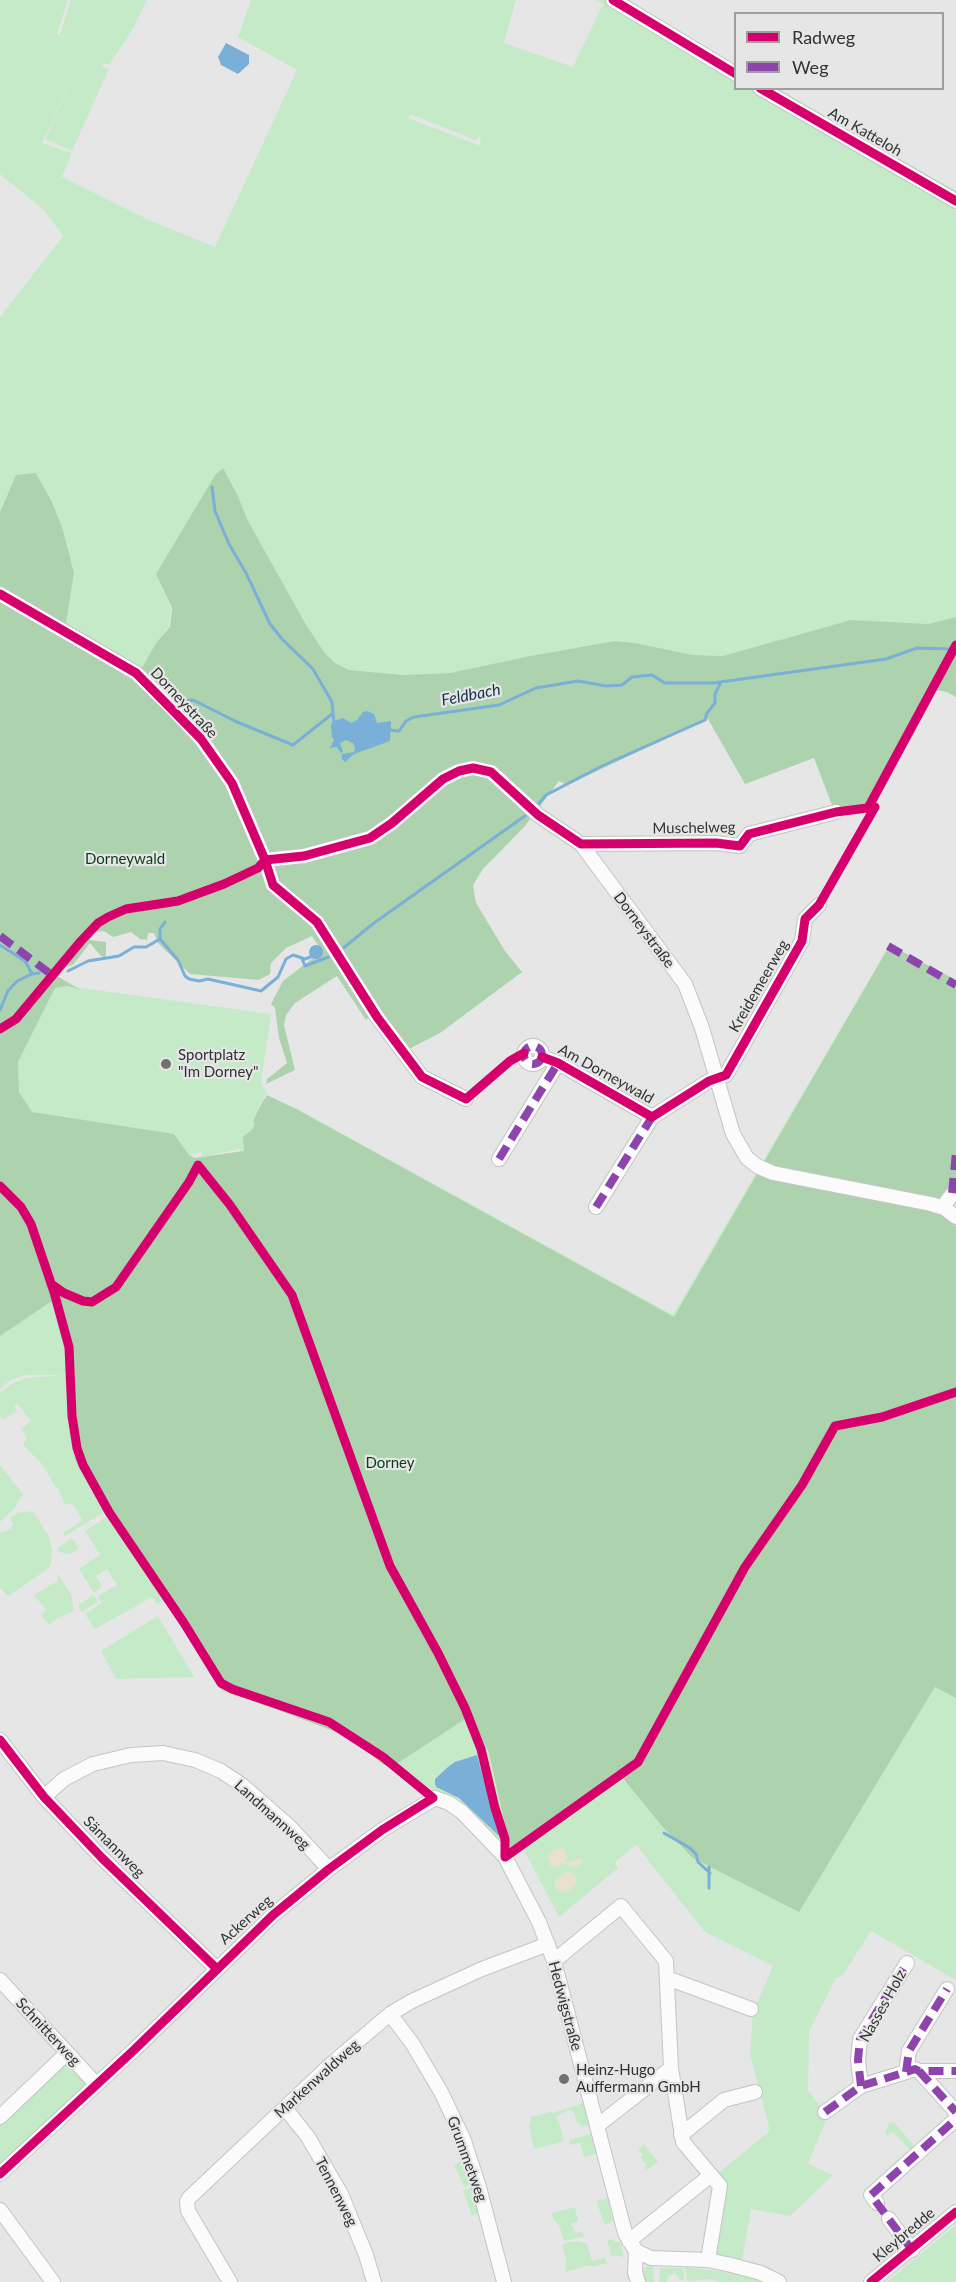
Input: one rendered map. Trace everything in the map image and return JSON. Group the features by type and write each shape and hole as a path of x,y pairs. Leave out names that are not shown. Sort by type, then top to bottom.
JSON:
{"street":[{"path":"613,0 734,73"},
{"name":"Am Katteloh","path":"763,90 956,201"},
{"name":"Dorneystraße","path":"0,594 136,673 201,739 232,783 265,860 273,885 316,922 376,1017 422,1077 466,1099"},
{"name":"Dorneystraße","path":"265,860 304,856 370,838 392,823 443,779 473,768 491,772 534,812 581,844 684,984 698,1018 737,1144 747,1158 757,1166 773,1173 944,1208 956,1217"},
{"name":"Muschelweg","path":"581,844 716,843 740,846 749,834 836,812"},
{"name":"Kreidemeerweg","path":"717,1078 726,1075 802,941 805,919 819,905"},
{"name":"Am Dorneywald","path":"542,1057 558,1063 652,1117"},
{"path":"499,1160 558,1063"},
{"name":"Am Dorneywald","path":"597,1207 652,1117 717,1078"},
{"path":"944,1208 956,1190"},
{"name":"Sämannweg","path":"0,1740 44,1797 102,1858 216,1968"},
{"name":"Landmannweg","path":"44,1797 64,1779 93,1764 131,1755 163,1753 195,1760 221,1771 242,1785 289,1826 329,1869"},
{"name":"Ackerweg","path":"0,2174 273,1915 329,1869 382,1830 433,1798"},
{"name":"Hedwigstraße","path":"433,1798 444,1800 462,1812 505,1857 529,1900 548,1944 625,2233 633,2246 638,2282"},
{"path":"554,1961 621,1906 666,1961 671,2068 681,2135 683,2142 720,2186 708,2260"},
{"name":"Markenwaldweg","path":"230,2282 188,2211 187,2202 193,2193 330,2065 390,2014 420,1997 483,1969 548,1944"},
{"name":"Nasses Holz","path":"861,2086 858,2060 860,2039 907,1963"},
{"path":"668,1978 751,2009"},
{"name":"Schnitterweg","path":"0,1980 96,2084"},
{"path":"947,1989 909,2051 912,2071 956,2112"},
{"name":"Grummetweg","path":"390,2014 412,2043 441,2092 463,2138 504,2282"},
{"path":"0,2117 67,2053"},
{"path":"597,2126 671,2068"},
{"path":"825,2112 861,2086 912,2071 956,2071"},
{"path":"681,2135 724,2100 755,2092"},
{"name":"Tennenweg","path":"285,2108 308,2137 341,2194 366,2255 374,2282"},
{"path":"877,2204 871,2195 956,2120"},
{"path":"711,2175 633,2246 651,2258 708,2260 761,2273 779,2282"},
{"path":"0,2210 53,2282"},
{"name":"Kleybredde","path":"871,2282 956,2212"},
{"path":"889,2219 912,2250"}],"green space":[{"path":"0,0 68,0 57,34 75,45 60,35 71,0 147,0 133,29 109,65 103,63 102,67 109,69 72,151 45,139 80,61 42,143 72,153 62,177 149,220 215,247 297,70 238,37 251,0 516,0 504,43 573,67 603,4 596,0 626,0 734,63 734,90 780,90 956,191 956,617 928,624 900,623 757,647 723,656 693,655 615,641 450,673 403,675 349,670 335,663 324,652 305,623 247,519 223,468 215,475 156,574 171,608 169,627 156,643 140,672 94,647 66,623 74,573 63,530 52,502 36,473 16,475 0,511 0,317 63,236 44,210 0,174","holes":["410,114 475,140 480,136 481,146 408,118"]},
{"name":"Dorney","path":"223,468 247,519 305,623 324,652 335,663 349,670 403,675 450,673 615,641 693,655 723,656 851,620 928,624 956,617 956,697 936,690 928,698 868,806 834,810 814,758 745,784 708,719 567,785 559,781 525,826 483,869 473,885 476,903 505,951 522,972 440,1033 407,1050 369,1017 366,1020 337,976 295,1003 286,1015 284,1025 295,1070 266,1084 267,1079 287,1063 279,1038 275,1008 271,1004 283,981 322,951 312,936 286,948 271,963 270,974 259,980 190,974 158,943 154,933 148,933 147,940 140,939 131,932 113,937 104,931 95,932 90,940 106,942 106,957 101,956 90,943 73,965 64,967 57,976 79,989 67,986 55,988 18,1062 19,1092 32,1112 174,1134 189,1155 195,1158 244,1151 243,1137 253,1129 255,1123 253,1122 267,1095 674,1317 890,945 956,980 956,1183 942,1194 936,1211 956,1226 956,1698 935,1687 799,1912 693,1858 661,1825 617,1771 511,1851 489,1753 471,1715 392,1767 384,1765 349,1737 220,1688 75,1460 66,1354 52,1301 0,1336 0,512 16,475 36,473 52,502 63,530 74,573 66,623 93,650 138,675 156,643 170,627 172,608 156,574 215,475"},
{"name":"Dorney","path":"887,949 956,988 938,1209 956,1226 956,1670 937,1660 824,1871 935,1687 956,1698 956,1980 871,1931 842,1976 836,1978 809,2031 808,2091 828,2115 808,2164 833,2175 790,2216 751,2209 742,2260 714,2255 717,2174 770,2131 750,2054 753,2012 773,1966 705,1932 636,1845 615,1862 618,1868 559,1917 523,1848 621,1776 661,1825 625,1767 528,1839 520,1844 509,1841 511,1851 457,1799 418,1784 416,1787 342,1732 221,1691 170,1605 153,1583 163,1600 157,1604 152,1597 95,1629 85,1614 102,1603 98,1596 117,1585 107,1569 96,1576 102,1587 94,1593 79,1569 100,1555 85,1531 109,1515 106,1511 65,1536 63,1533 83,1520 72,1503 65,1505 58,1488 42,1464 23,1445 27,1438 21,1429 31,1421 17,1404 14,1406 17,1411 3,1420 0,1416 0,1393 13,1383 27,1378 65,1375 26,1375 10,1380 0,1389 0,1096 11,1111 192,1160 241,1151 240,1149 202,1157 201,1152 189,1155 174,1134 32,1113 19,1092 18,1062 55,988 67,986 271,1014 261,1082 267,1093 258,1107 257,1118 260,1110 294,1107 673,1315"},
{"path":"0,1465 23,1494 14,1509 0,1522"},
{"path":"33,1511 49,1537 52,1552 51,1563 49,1568 8,1596 0,1588 0,1533 11,1529 13,1524 10,1518 17,1513"},
{"path":"72,1538 79,1549 69,1554 59,1552 58,1548"},
{"path":"57,1573 71,1594 74,1611 49,1625 41,1615 46,1610 34,1595 58,1583"},
{"path":"94,1595 98,1602 82,1612 78,1605"},
{"path":"158,1616 194,1677 116,1679 101,1651"},
{"path":"67,2062 87,2084 86,2087 0,2169 0,2124"},
{"path":"584,2103 589,2125 581,2127 580,2123 577,2123 574,2112 568,2110 556,2117 561,2128 558,2130 561,2130 564,2141 534,2149 529,2124 531,2123 530,2117"},
{"path":"894,2122 917,2149 906,2158 904,2156 910,2150 893,2132 887,2136 885,2133 889,2123"},
{"path":"591,2134 597,2154 584,2157 580,2143 570,2145 569,2140"},
{"path":"644,2144 658,2162 645,2172 646,2164 640,2157 643,2155 638,2149"},
{"path":"463,2160 472,2184 464,2187 454,2165"},
{"path":"473,2187 481,2212 472,2215 463,2191"},
{"path":"608,2198 613,2221 605,2225 596,2201"},
{"path":"575,2207 578,2221 571,2226 575,2233 582,2231 584,2236 564,2241 552,2213"},
{"path":"956,2225 956,2282 887,2282 946,2233"},
{"path":"607,2240 620,2242 624,2257 611,2255"},
{"path":"586,2242 592,2261 605,2258 607,2263 593,2267 589,2265 565,2272 566,2257 562,2246 564,2243"},
{"path":"653,2265 654,2282 644,2282 643,2271 646,2267"},
{"path":"685,2267 733,2273 762,2282 718,2282 712,2279 687,2281"},
{"path":"660,2268 683,2268 685,2279 680,2280 675,2273 668,2276 667,2282 659,2282"}],"sand":[{"path":"563,1848 568,1856 565,1862 569,1863 581,1858 583,1862 574,1868 564,1863 558,1867 551,1867 547,1856 554,1850"},
{"path":"568,1871 576,1876 577,1882 570,1890 559,1893 555,1888 555,1880"}],"water":[{"path":"226,43 249,55 249,64 238,74 221,65 218,57"},
{"path":"367,711 374,714 377,723 391,721 390,741 354,754 345,762 342,754 354,752 355,748 353,743 346,740 340,743 343,752 341,753 337,747 330,748 334,740 331,726 333,721 343,718 351,723"},
{"path":"316,945 321,947 323,952 321,957 316,959 311,957 309,952 311,947"},
{"path":"477,1755 500,1837 459,1798 436,1787 435,1784 435,1779 455,1762"}],"waterway":[{"name":"Feldbach","path":"212,487 215,511 229,544 246,573 270,624 313,669 332,702 334,723"},
{"name":"Feldbach","path":"390,730 399,731 406,721 414,717 499,705 536,688 578,681 606,686 622,685 632,677 652,675 665,683 713,683 886,659 917,648 950,649"},
{"path":"537,806 546,795 604,765 705,720 707,713 715,703 715,694 721,682"},
{"path":"173,702 193,700 237,722 293,745 332,714"},
{"path":"342,949 374,923 529,813"},
{"path":"160,939 160,929 165,922"},
{"path":"68,971 88,961 119,956 134,947 146,947 160,939 178,960 185,976 189,979 199,981 208,979 261,991 278,977 286,959 293,955 305,959 313,956"},
{"path":"0,945 25,961 32,974"},
{"path":"302,959 305,966 331,956"},
{"path":"0,1010 8,991 17,981 39,973"},
{"path":"664,1833 690,1848 696,1854 698,1862 710,1873"},
{"path":"709,1867 709,1888"}],"marked path":[{"path":"0,936 52,975"},
{"path":"888,946 956,985"},
{"path":"533,1046 539,1049 542,1055 539,1061 533,1064 527,1061 524,1055 527,1049 533,1046"},
{"path":"499,1159 558,1063"},
{"path":"596,1207 652,1117"},
{"path":"952,1193 956,1153"},
{"path":"861,2086 858,2060 860,2039 907,1963"},
{"path":"906,2072 909,2051 947,1989"},
{"path":"825,2112 861,2086 915,2069 919,2071 956,2071"},
{"path":"919,2071 956,2112"},
{"path":"912,2250 871,2195 956,2119"}],"cycle path":[{"path":"613,0 734,73"},
{"path":"763,90 956,201"},
{"path":"0,594 136,673 201,739 232,783 265,860 273,885 317,922 377,1017 422,1077 466,1099 510,1061 524,1053"},
{"path":"868,808 956,645"},
{"path":"265,860 304,856 370,838 392,823 443,779 459,771 473,768 491,772 538,815 581,844 716,843 740,846 749,834 836,812 875,807"},
{"path":"542,1057 558,1063 652,1117 709,1081 726,1075 802,941 805,919 819,905 875,807"},
{"path":"0,1029 16,1019 98,923 126,909 178,901 224,884 258,868 265,860"},
{"path":"51,1284 64,1293 83,1301 92,1302 116,1287 189,1182 198,1165 230,1205 292,1295 390,1566 438,1653 465,1708 481,1749 505,1839 505,1857"},
{"path":"0,1186 21,1207 31,1224 54,1292 69,1347 72,1416 77,1448 83,1465 109,1512 184,1623 221,1683 232,1689 329,1722 383,1757 433,1798 382,1830 329,1869 273,1915 134,2050 0,2174"},
{"path":"505,1857 638,1762 745,1567 802,1485 835,1426 882,1417 956,1392"},
{"path":"0,1740 44,1797 102,1858 216,1968"},
{"path":"871,2282 956,2212"}],"place":[{"name":"Sportplatz \"Im Dorney\"","path":"166,1064"},
{"name":"Heinz-Hugo Auffermann GmbH","path":"564,2079"}],"park label":[{"name":"Dorneywald","path":"125,859"}]}
